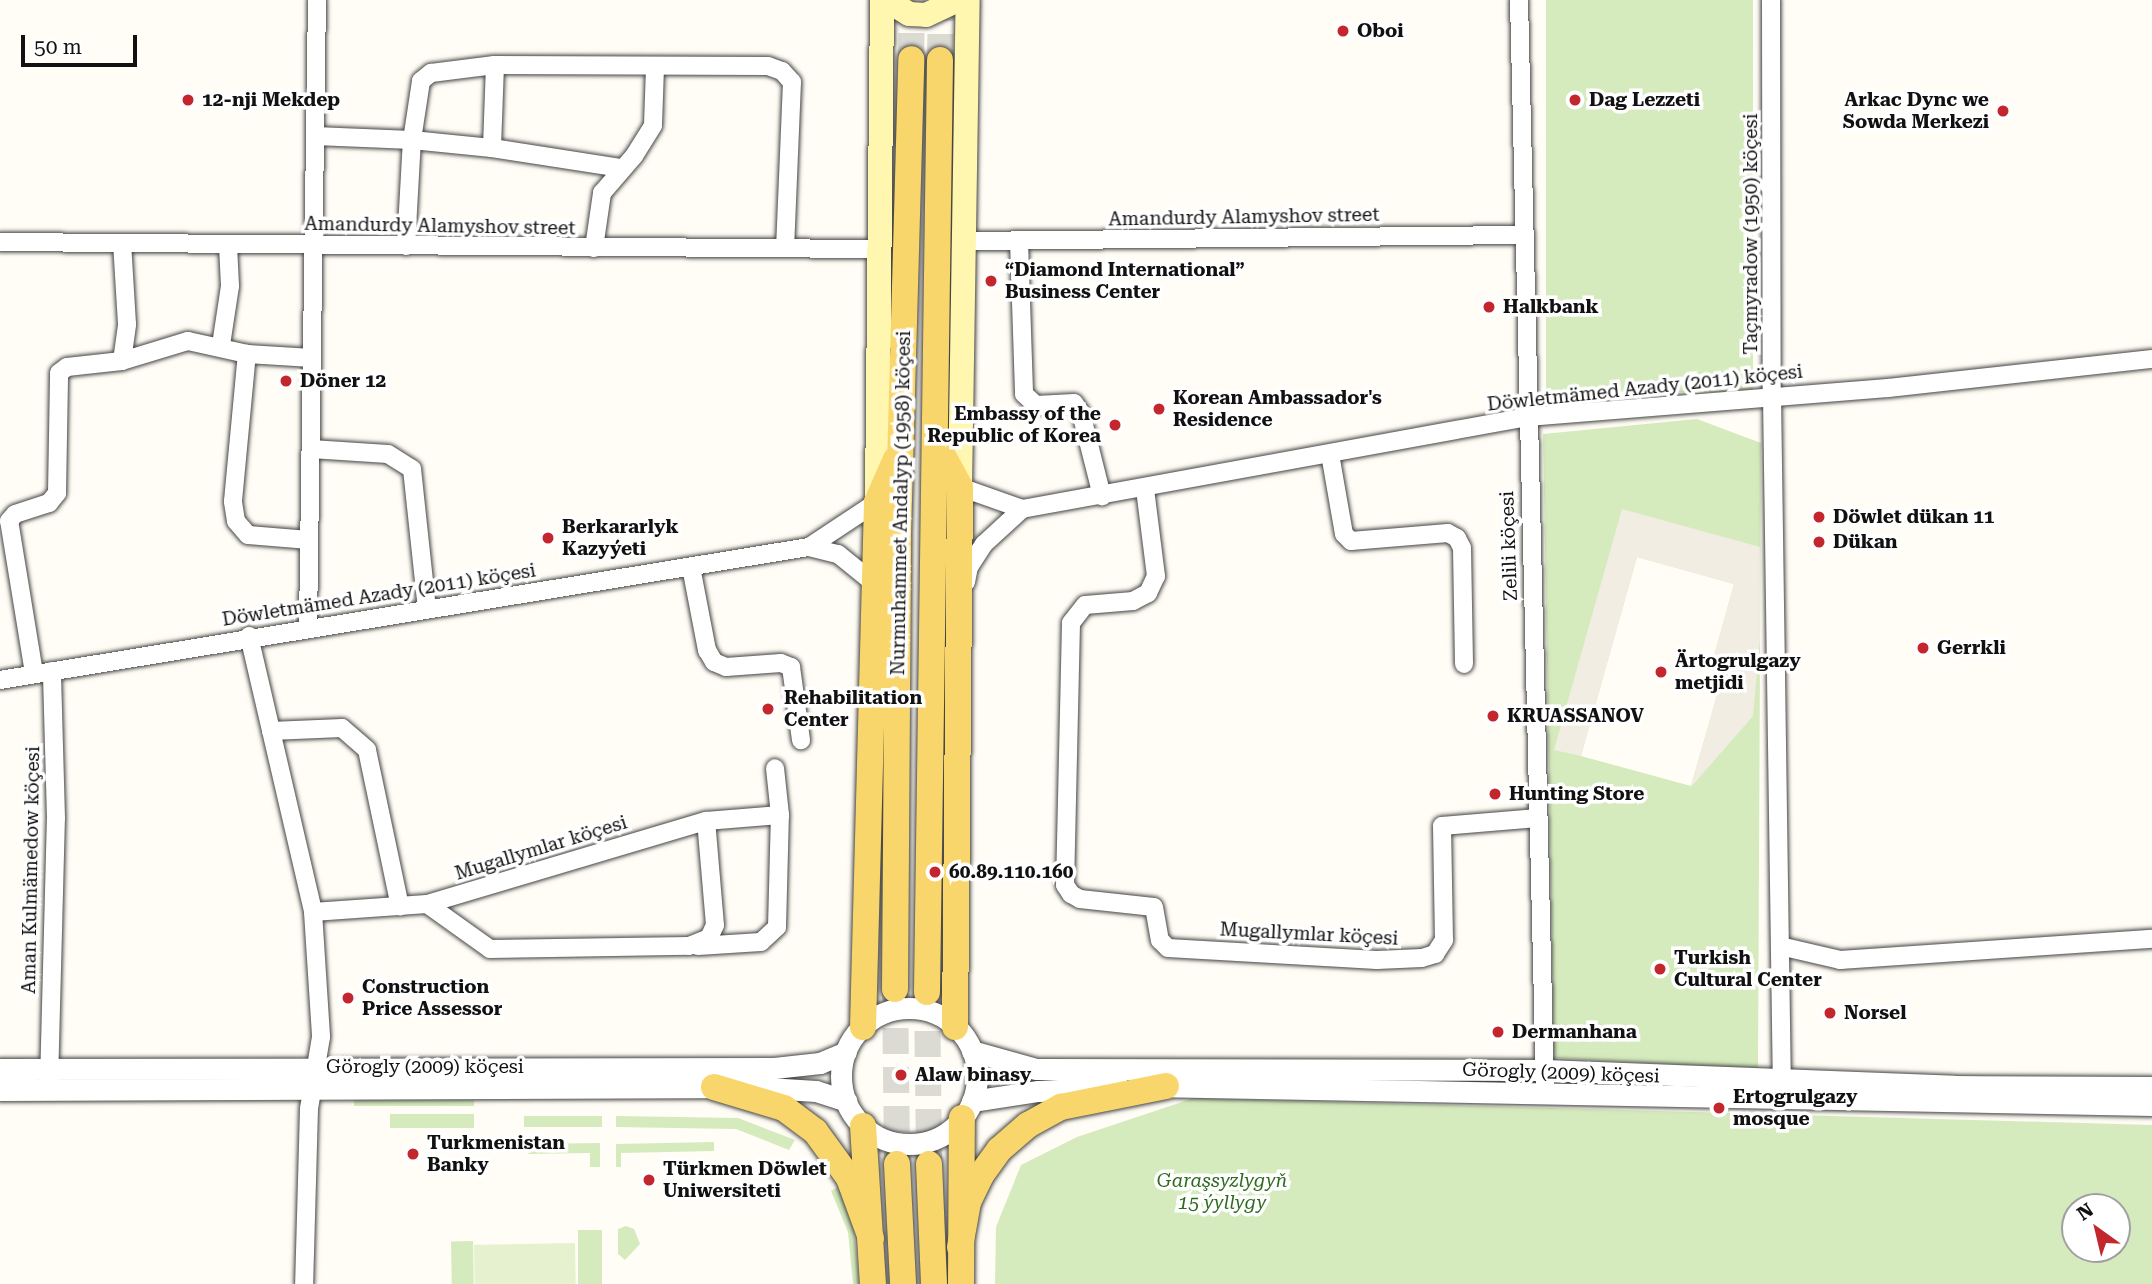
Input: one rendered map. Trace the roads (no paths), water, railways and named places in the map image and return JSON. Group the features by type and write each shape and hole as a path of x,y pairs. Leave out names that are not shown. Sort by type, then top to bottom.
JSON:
{"main road":[{"path":"867,0 884,34"},
{"path":"863,1027 877,502 884,0 909,14 926,15 958,0"},
{"path":"955,1027 956,643 968,0"},
{"path":"969,42 986,0"},
{"name":"Nurmuhammet Andalyp (1958) köçesi","path":"895,989 897,668 911,60"},
{"name":"Nurmuhammet Andalyp (1958) köçesi","path":"927,992 928,681 940,60"},
{"path":"934,441 960,487"},
{"path":"877,502 903,443"},
{"path":"874,583 897,668"},
{"path":"928,681 956,643"},
{"path":"960,1247 968,1202 981,1175 999,1150 1028,1125 1061,1107 1166,1086"},
{"path":"714,1087 783,1108 815,1131 849,1178 871,1238"},
{"path":"961,1284 960,1247 967,1110"},
{"path":"863,1126 873,1284"},
{"path":"897,1164 903,1284"},
{"path":"929,1164 934,1284"}],"street":[{"path":"308,627 317,0"},
{"name":"Zelili köçesi","path":"1519,0 1545,1081"},
{"name":"Taçmyradow (1950) köçesi","path":"1771,0 1772,395 1782,1089"},
{"path":"492,148 495,65"},
{"path":"406,246 412,140 418,91 426,76 495,65 655,68 768,66 782,71 792,82 785,246"},
{"path":"594,248 602,193 653,125 655,68"},
{"path":"315,136 412,140 492,148 621,168"},
{"name":"Amandurdy Alamyshov street","path":"965,241 1523,234"},
{"path":"1019,241 1024,394 1036,405 1074,403 1082,413 1102,496"},
{"name":"Amandurdy Alamyshov street","path":"0,242 594,248 785,246 881,249"},
{"path":"122,243 127,324 122,361 176,342 221,345 247,354 312,358"},
{"path":"221,345 230,286 228,244"},
{"path":"247,354 233,501 236,521 248,535 309,540"},
{"name":"Döwletmämed Azady (2011) köçesi","path":"960,487 1022,509 1145,489 1527,417 2152,359"},
{"name":"Aman Kulmämedow köçesi","path":"49,1079 56,818 43,672 9,521 15,514 49,503 57,494 59,373 68,368 122,361"},
{"path":"311,449 388,454 412,469 427,609"},
{"path":"1331,454 1344,534 1351,541 1448,533 1457,538 1462,548 1464,664"},
{"name":"Mugallymlar köçesi","path":"1145,489 1156,576 1148,593 1133,601 1085,605 1071,623 1065,885 1071,894 1080,899 1154,907 1160,940 1168,948 1377,960 1422,958 1435,954 1444,940 1442,825 1538,818"},
{"name":"Döwletmämed Azady (2011) köçesi","path":"0,680 250,636 809,547 877,502"},
{"path":"956,643 969,567 984,544 1022,509"},
{"name":"Nurmuhammet Andalyp (1958) köçesi","path":"809,547 838,554 874,583"},
{"path":"691,567 707,650 714,662 726,667 781,663 791,667 801,740"},
{"path":"250,636 313,912 321,1037 312,1088 304,1284"},
{"path":"271,731 342,728 367,750 400,907"},
{"path":"427,904 490,948 689,946 761,942 771,937 777,927 780,815 775,768"},
{"name":"Mugallymlar köçesi","path":"313,912 427,904 706,821 780,815"},
{"path":"689,946 709,938 715,925 706,821"},
{"path":"1780,946 1840,960 2152,939"},
{"path":"909,1009 939,1015 955,1027 972,1051 977,1081 967,1110 938,1137 909,1144 879,1137 863,1126 846,1101 841,1081 846,1052 863,1027 880,1015 909,1009"},
{"name":"Görogly (2009) köçesi","path":"972,1051 996,1062 1036,1069 1545,1081 2152,1105"},
{"name":"Görogly (2009) köçesi","path":"0,1090 49,1079 316,1067 774,1068 820,1063 846,1052"},
{"name":"Görogly (2009) köçesi","path":"0,1069 49,1079 312,1088 793,1088 846,1101"},
{"name":"Görogly (2009) köçesi","path":"967,1110 1049,1090 1545,1081"},
{"name":"Görogly (2009) köçesi","path":"1782,1089 2152,1087"}],"tunnel":[{"path":"911,59 912,0"},
{"path":"940,60 941,0"},
{"path":"895,989 897,1164"},
{"path":"927,992 929,1164"}],"place":[{"name":"Oboi","path":"1343,31"},
{"name":"12-nji Mekdep","path":"188,100"},
{"name":"Dag Lezzeti","path":"1575,100"},
{"name":"Arkac Dync we Sowda Merkezi","path":"2003,111"},
{"name":"“Diamond International” Business Center","path":"991,281"},
{"name":"Halkbank","path":"1489,307"},
{"name":"Döner 12","path":"286,381"},
{"name":"Korean Ambassador's Residence","path":"1159,409"},
{"name":"Embassy of the Republic of Korea","path":"1115,425"},
{"name":"Döwlet dükan 11","path":"1819,517"},
{"name":"Berkararlyk Kazyýeti","path":"548,538"},
{"name":"Dükan","path":"1819,542"},
{"name":"Gerrkli","path":"1923,648"},
{"name":"Ärtogrulgazy metjidi","path":"1661,672"},
{"name":"Rehabilitation Center","path":"768,709"},
{"name":"KRUASSANOV","path":"1493,716"},
{"name":"Hunting Store","path":"1495,794"},
{"name":"60.89.110.160","path":"935,872"},
{"name":"Turkish Cultural Center","path":"1660,969"},
{"name":"Construction Price Assessor","path":"348,998"},
{"name":"Norsel","path":"1830,1013"},
{"name":"Dermanhana","path":"1498,1032"},
{"name":"Alaw binasy","path":"901,1075"},
{"name":"Ertogrulgazy mosque","path":"1719,1108"},
{"name":"Turkmenistan Banky","path":"413,1154"},
{"name":"Türkmen Döwlet Uniwersiteti","path":"649,1180"}],"park label":[{"name":"Garaşsyzlygyň 15 ýyllygy","path":"1222,1192"}]}
